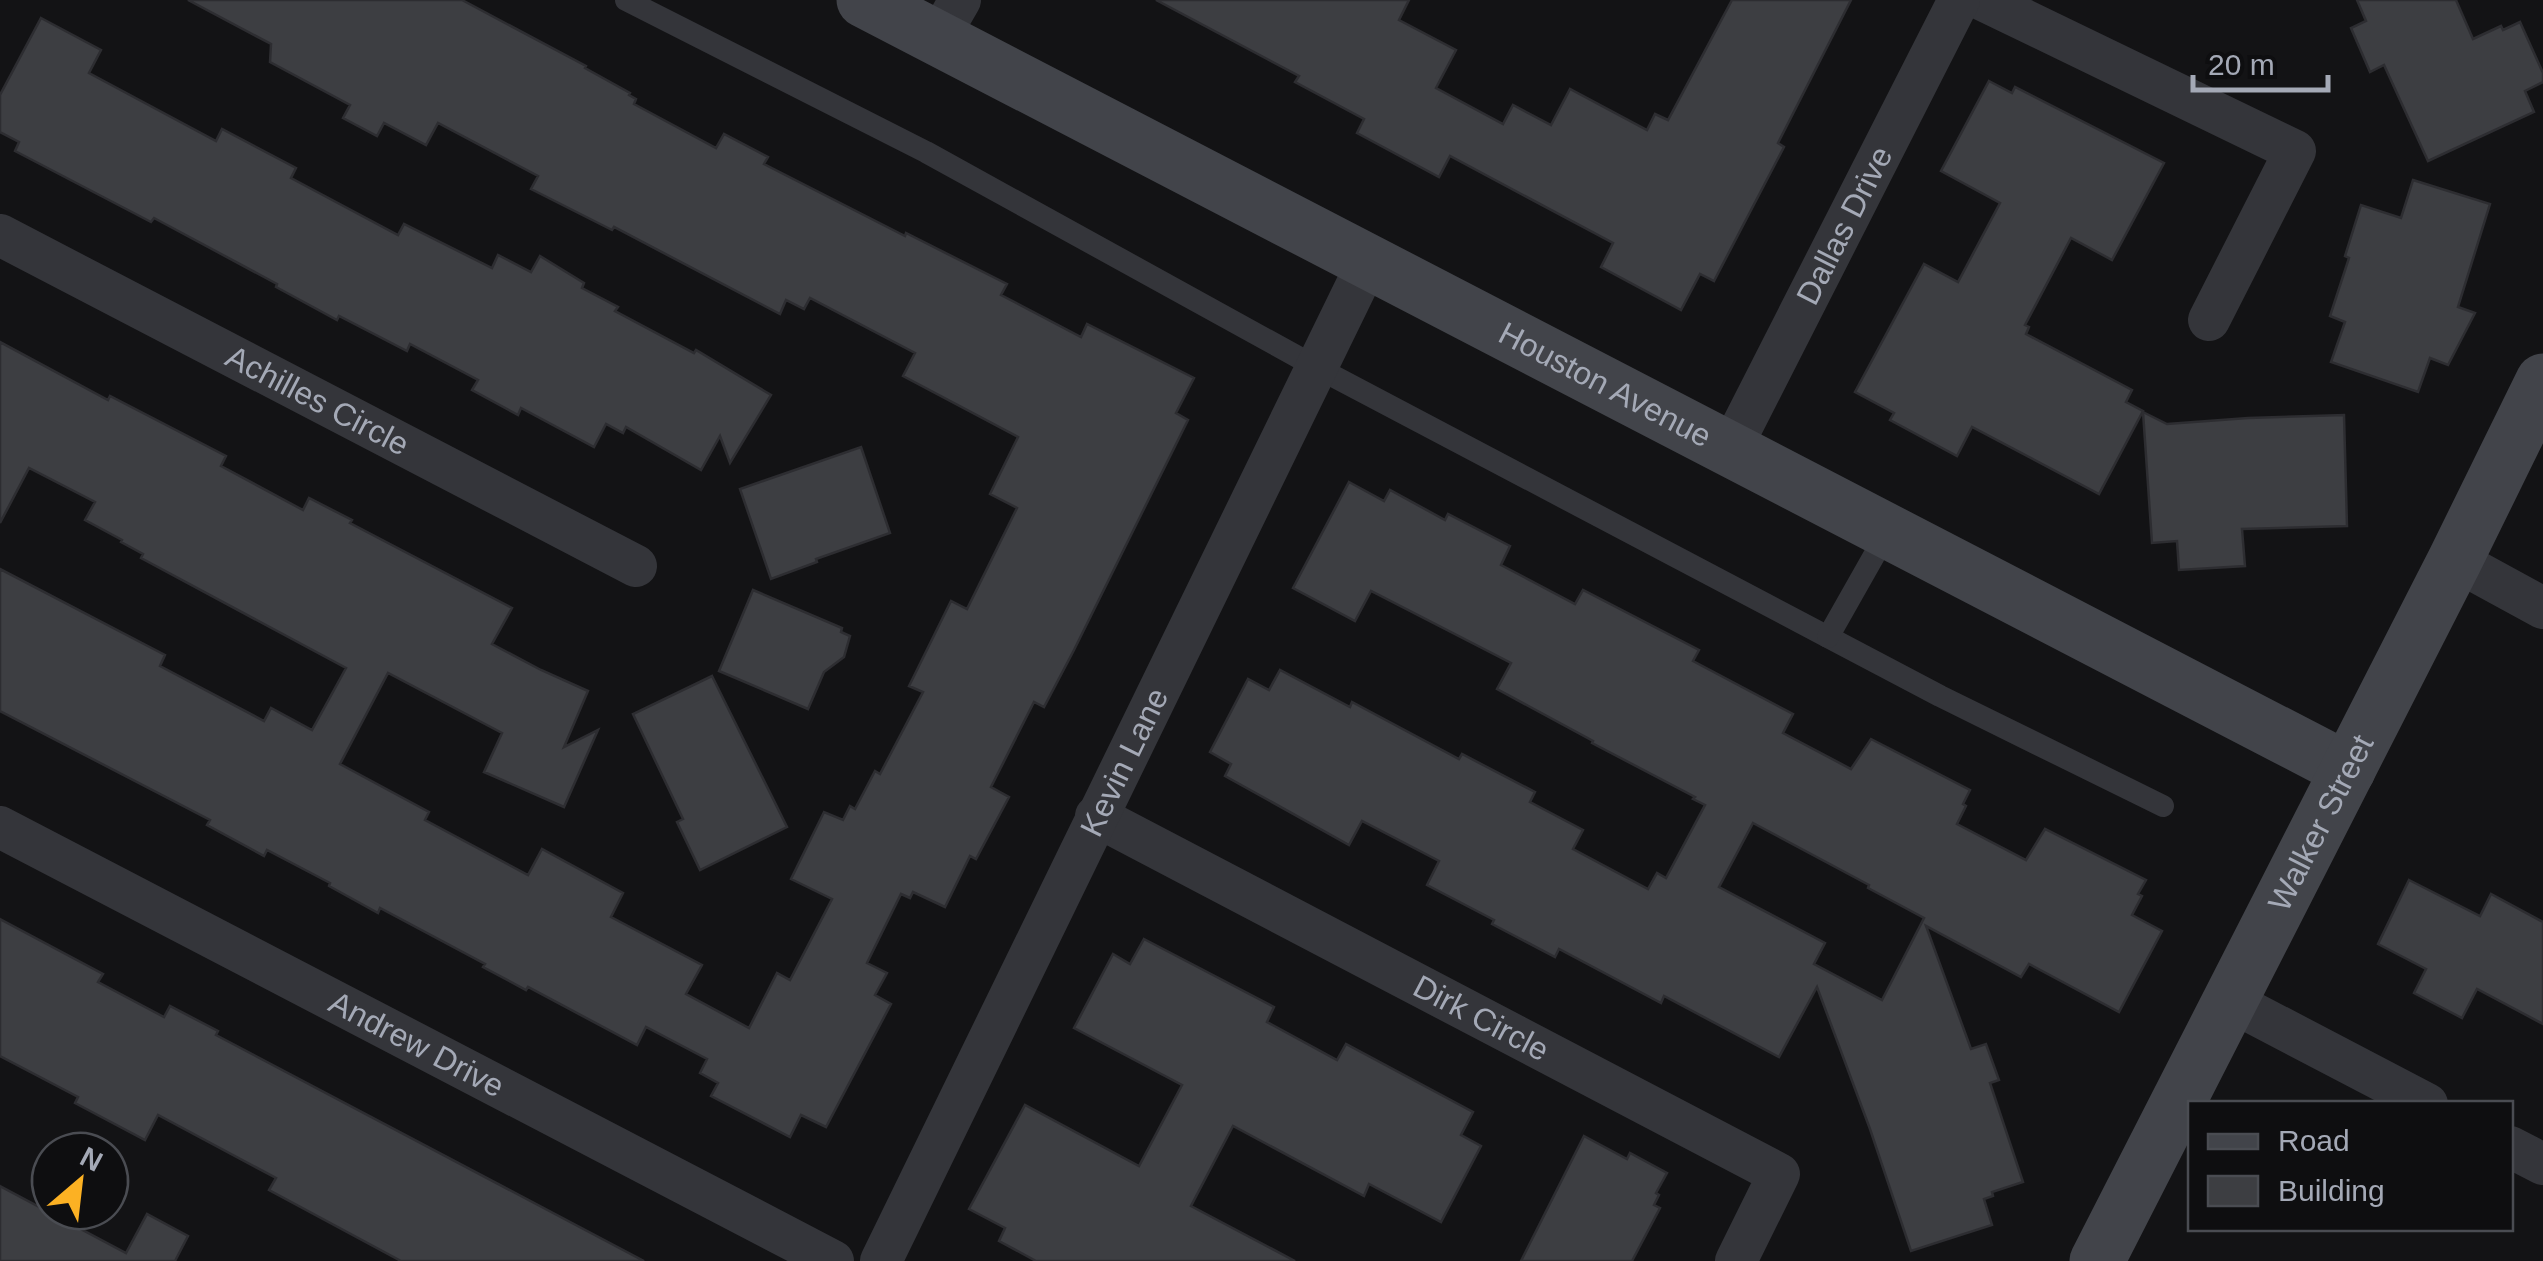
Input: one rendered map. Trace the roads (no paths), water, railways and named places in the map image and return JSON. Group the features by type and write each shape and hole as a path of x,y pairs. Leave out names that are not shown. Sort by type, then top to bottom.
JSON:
{"street":[{"name":"Houston Avenue","path":"864,0 949,19 1368,262 2348,770"},
{"name":"Dallas Drive","path":"1730,450 1959,0"},
{"path":"1983,0 2294,150 2209,320"},
{"name":"Achilles Circle","path":"0,235 636,566"},
{"name":"Kevin Lane","path":"881,1261 1368,262"},
{"name":"Walker Street","path":"2097,1261 2543,381"},
{"path":"2454,560 2543,608"},
{"name":"Dirk Circle","path":"1096,816 1780,1174 1736,1261"},
{"name":"Andrew Drive","path":"0,827 832,1261"},
{"path":"2230,1001 2421,1101"},
{"path":"2513,1149 2543,1164"}],"lane":[{"path":"626,0 926,152 1316,368 1940,696 2163,806"},
{"path":"1828,637 1888,531"}]}
